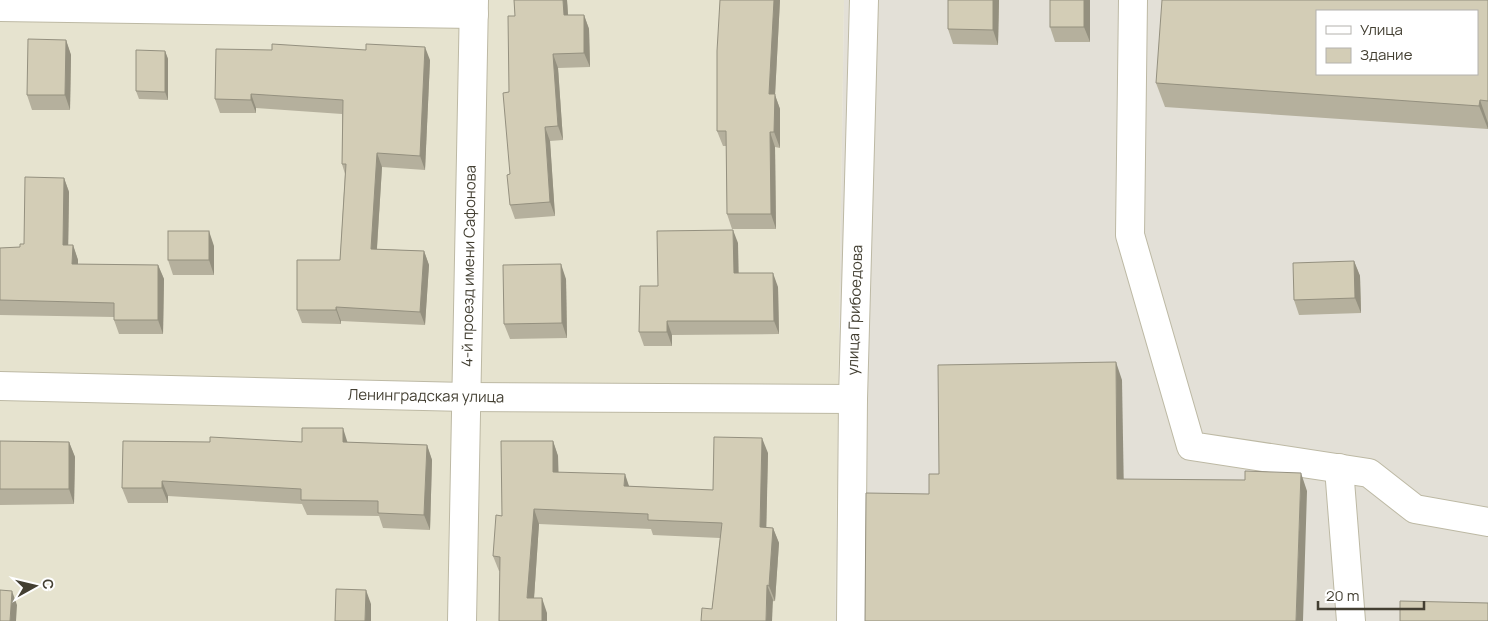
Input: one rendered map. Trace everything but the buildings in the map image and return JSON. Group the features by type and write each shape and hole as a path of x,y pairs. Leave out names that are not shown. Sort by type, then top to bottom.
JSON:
{"street":[{"name":"улица Грибоедова","path":"851,621 853,399 864,0"},
{"path":"1133,0 1130,235 1191,446 1369,473 1415,510 1488,522"},
{"path":"0,7 474,7"},
{"name":"4-й проезд имени Сафонова","path":"462,621 474,7"},
{"name":"Ленинградская улица","path":"0,386 466,397 853,399"},
{"path":"1339,468 1351,621"}],"shaded area":[{"path":"0,0 844,0 835,621 0,621"},
{"path":"844,0 1488,0 1488,621 835,621"}]}
